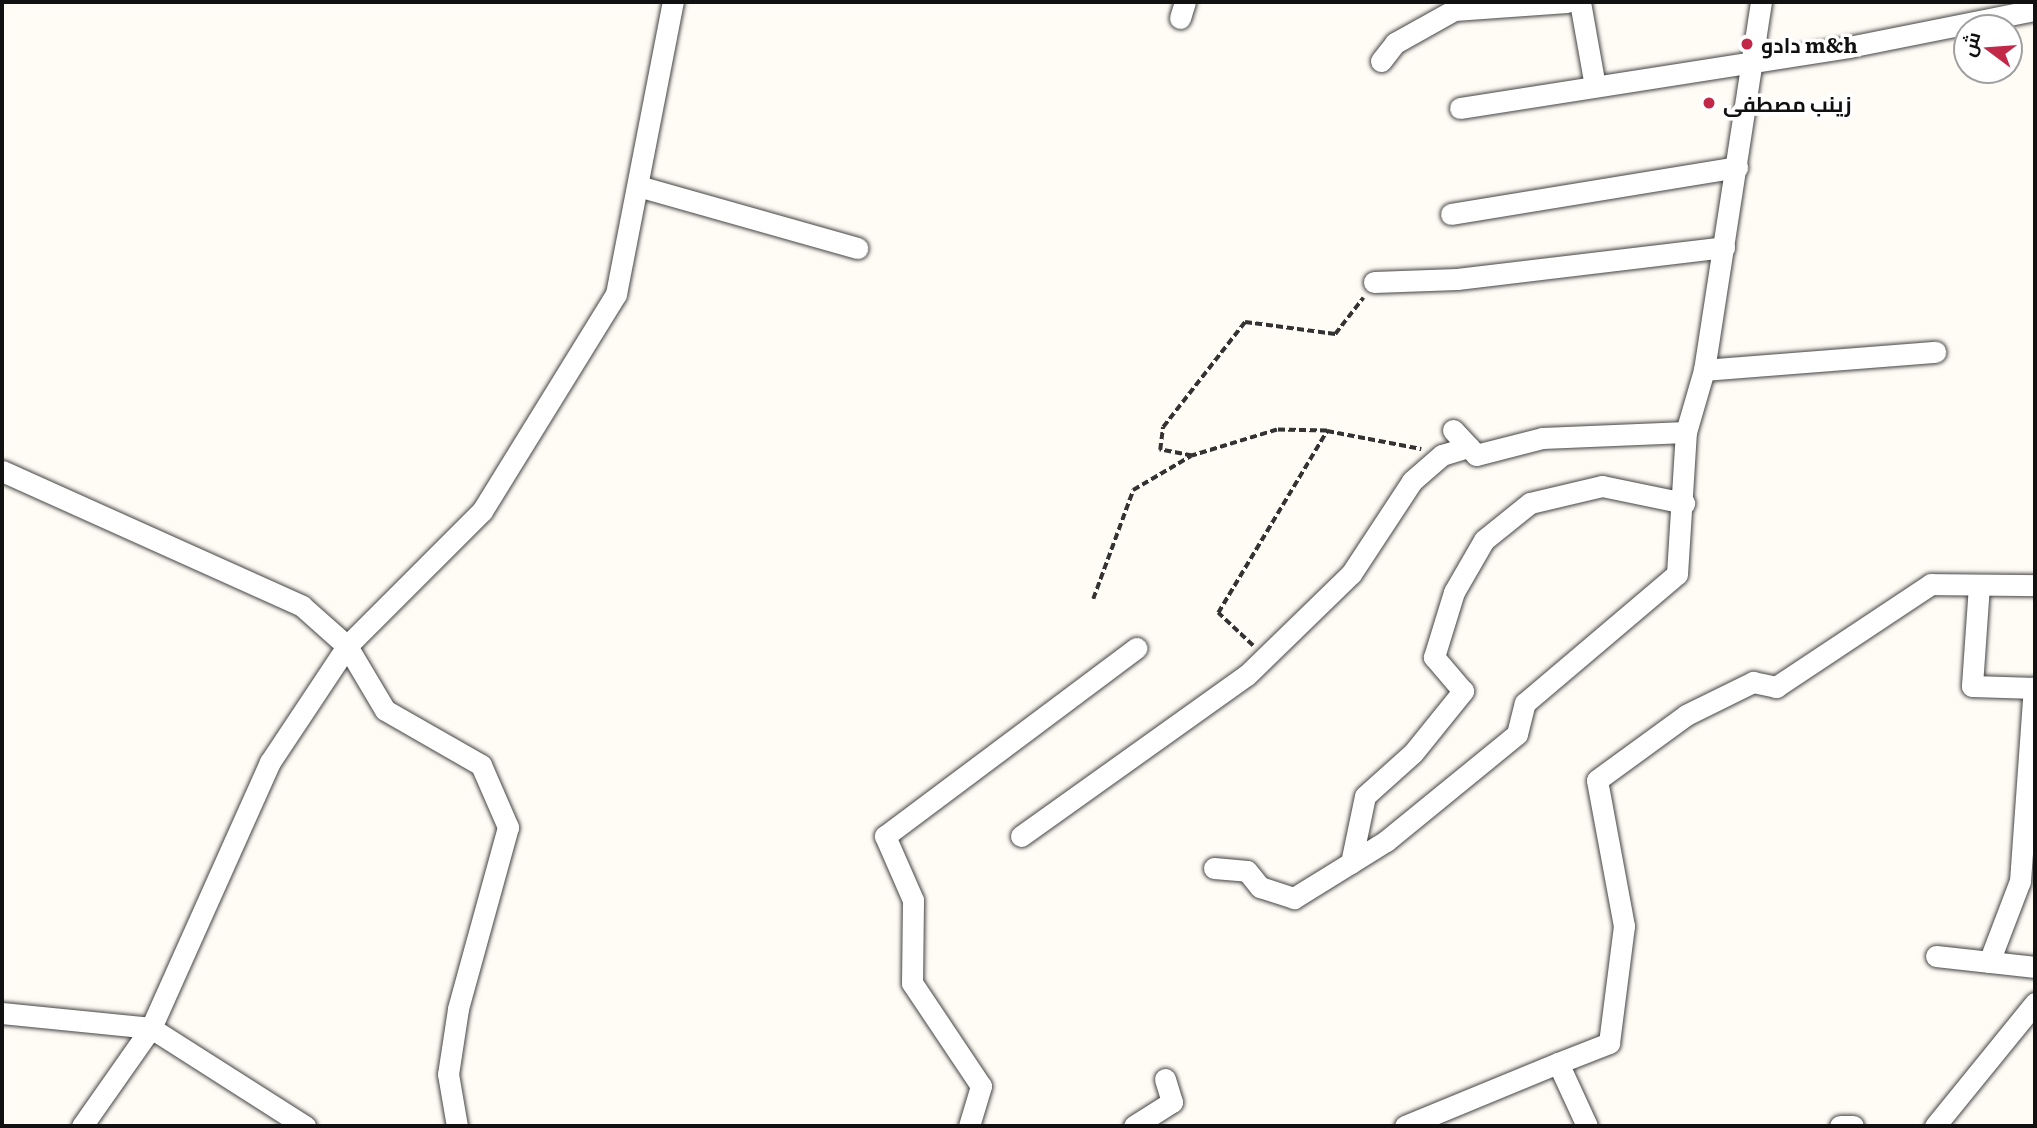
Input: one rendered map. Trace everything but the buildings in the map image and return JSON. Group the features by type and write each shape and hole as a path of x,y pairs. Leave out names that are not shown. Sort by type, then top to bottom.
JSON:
{"street":[{"path":"82,1126 152,1028 270,762 347,646 482,511 616,294 673,2"},
{"path":"1381,61 1395,43 1454,10 1567,2"},
{"path":"1580,2 1595,86"},
{"path":"1214,868 1247,871 1260,887 1294,898 1351,863 1517,734 1525,704 1677,574 1684,503 1686,432 1704,370 1754,61 1761,2"},
{"path":"1460,108 1754,61 2035,10"},
{"path":"1451,214 1737,167"},
{"path":"638,187 856,248"},
{"path":"1374,282 1457,279 1724,247"},
{"path":"1704,370 1935,352"},
{"path":"1453,430 1476,455 1542,438 1686,432"},
{"path":"1021,836 1264,657 1351,574 1412,481 1442,455 1469,447"},
{"path":"2,471 302,606 347,646 385,710 481,765 508,827 458,1009 449,1074 457,1126"},
{"path":"1351,863 1366,796 1413,753 1463,691 1434,657 1454,592 1484,540 1530,503 1602,486 1684,503"},
{"path":"1405,1126 1609,1043 1624,926 1597,780 1686,715 1753,682 1776,687 1931,584 2035,585"},
{"path":"1979,585 1972,686 2034,688 2020,881 1989,962"},
{"path":"970,1126 981,1086 912,983 913,900 885,836 1136,648"},
{"path":"1936,956 2035,967"},
{"path":"1935,1126 2034,1006"},
{"path":"2,1013 152,1028 305,1126"},
{"path":"1558,1063 1587,1126"},
{"path":"1134,1126 1172,1102 1164,1079"},
{"path":"1840,1126 1853,1126"}],"path":[{"path":"1192,456 1160,450 1163,428 1245,322 1335,334 1374,282"},
{"path":"1093,599 1133,490 1192,456 1278,430 1327,431 1442,455"},
{"path":"1264,657 1218,613 1327,431"}],"place":[{"name":"دادو m&h","path":"1747,44"},
{"name":"زينب مصطفى","path":"1709,103"}]}
